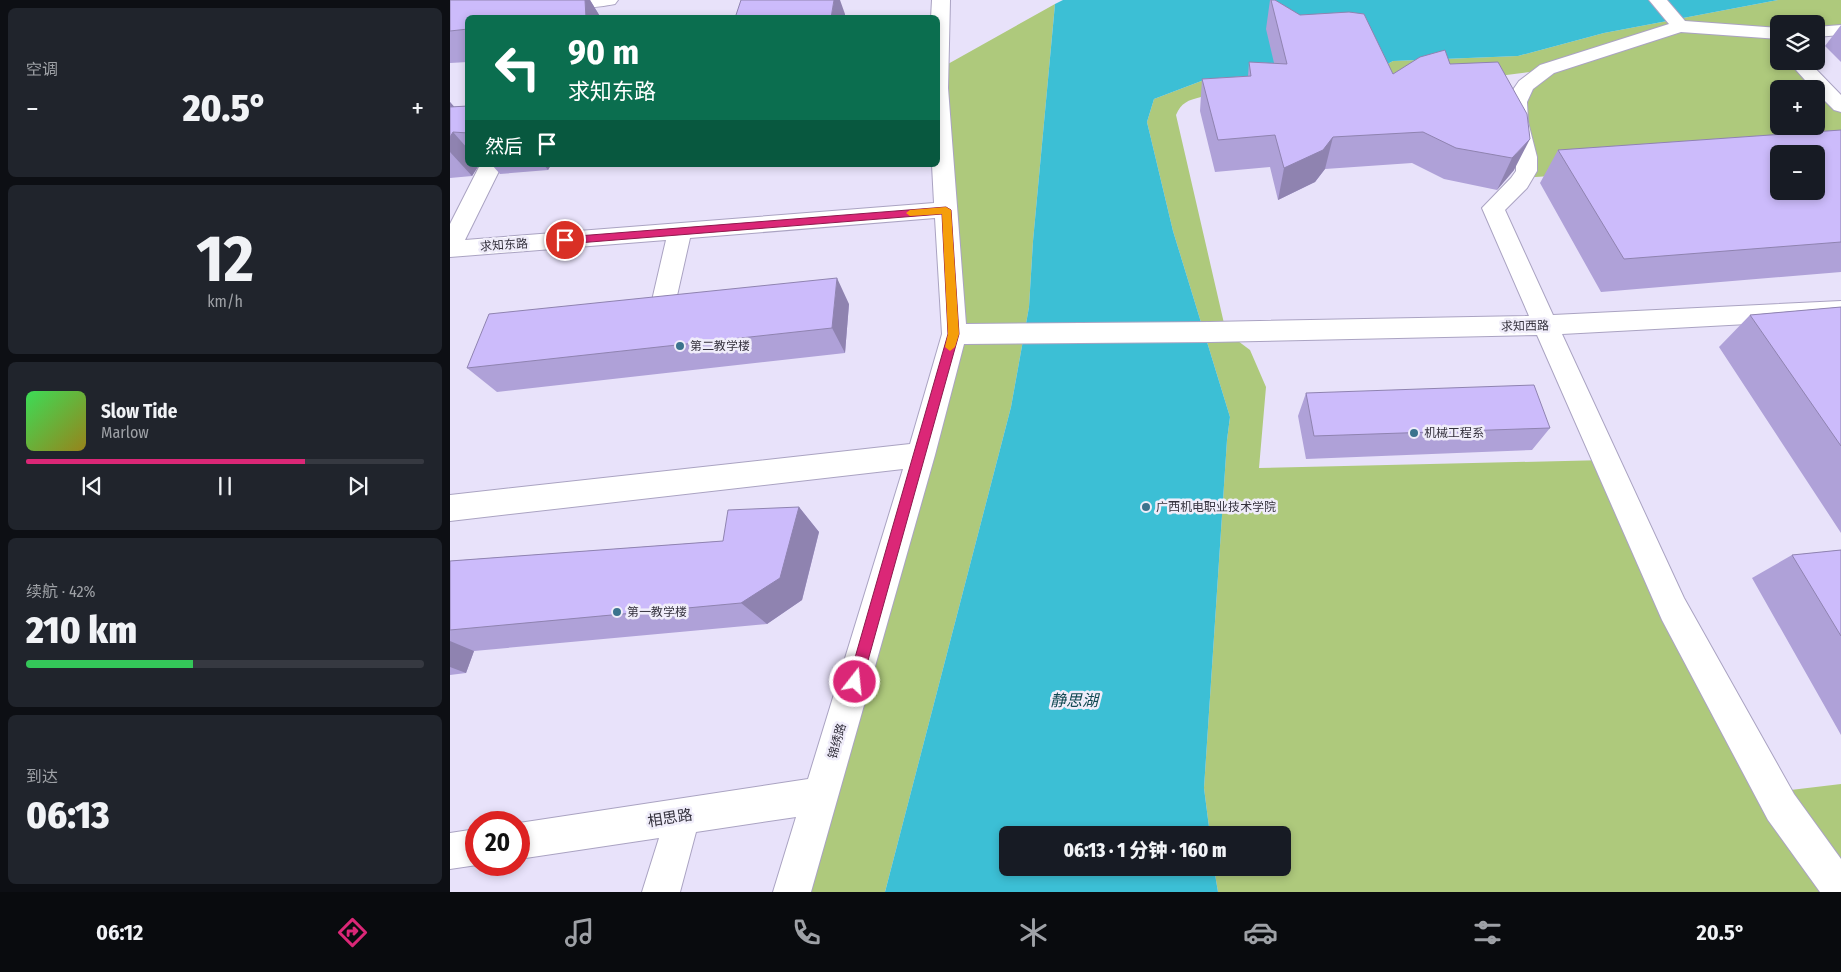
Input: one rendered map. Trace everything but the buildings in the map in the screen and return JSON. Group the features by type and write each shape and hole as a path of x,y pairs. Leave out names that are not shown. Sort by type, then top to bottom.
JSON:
{"lane":[{"path":"570,7 610,0"},
{"name":"锦绣路","path":"940,0 940,15"},
{"path":"1658,0 1680,26"},
{"path":"1770,36 1680,26 1547,70 1532,78 1519,94 1515,109 1526,152 1527,169 1520,180 1493,208 1673,609 1781,806 1841,890"},
{"path":"1825,31 1841,30"},
{"path":"1806,70 1841,106"},
{"name":"锦绣路","path":"792,892 921,455 954,334 940,118"},
{"path":"450,248 489,167"},
{"name":"求知东路","path":"450,248 946,210"},
{"path":"662,309 680,231"},
{"name":"求知西路","path":"954,334 1210,332 1546,325 1841,310"},
{"path":"450,508 921,455"},
{"name":"相思路","path":"530,839 822,795"},
{"path":"661,892 683,816"},
{"path":"450,851 465,849"}],"shaded area":[{"name":"广西机电职业技术学院","path":"450,0 1841,0 1841,892 450,892"}],"green space":[{"path":"1778,0 1841,0 1841,30 1825,31 1825,15 1770,15 1770,70 1806,70 1816,80 1770,80 1770,135 1825,135 1825,90 1841,106 1841,157 1825,156 1825,145 1770,145 1770,162 1522,178 1515,109 1545,70 1483,78 1201,97 1189,101 1180,108 1176,115 1226,332 1250,350 1266,387 1259,468 1606,460 1773,792 1841,784 1841,892 1218,892 1215,876 1291,876 1291,826 1209,826 1204,788 1230,417 1173,231 1147,122 1154,99 1204,80 1369,74 1393,61 1518,56 1604,33"},
{"path":"1055,4 1033,241 1029,307 1011,407 885,892 792,892 954,334 940,68"}],"water":[{"name":"静思湖","path":"1063,0 1778,0 1604,33 1518,56 1393,61 1369,74 1204,80 1154,99 1147,122 1173,231 1230,417 1204,788 1209,826 999,826 999,876 1215,876 1218,892 885,892 1011,407 1029,307 1033,241 1055,4"}],"slow traffic":[{"path":"910,213 946,210 954,334 950,347"}],"place":[{"name":"第二教学楼","path":"680,346"},
{"name":"机械工程系","path":"1414,433"},
{"name":"广西机电职业技术学院","path":"1146,507"},
{"name":"第一教学楼","path":"617,612"}],"route":[{"path":"565,240 946,210 954,334 855,682"}]}
